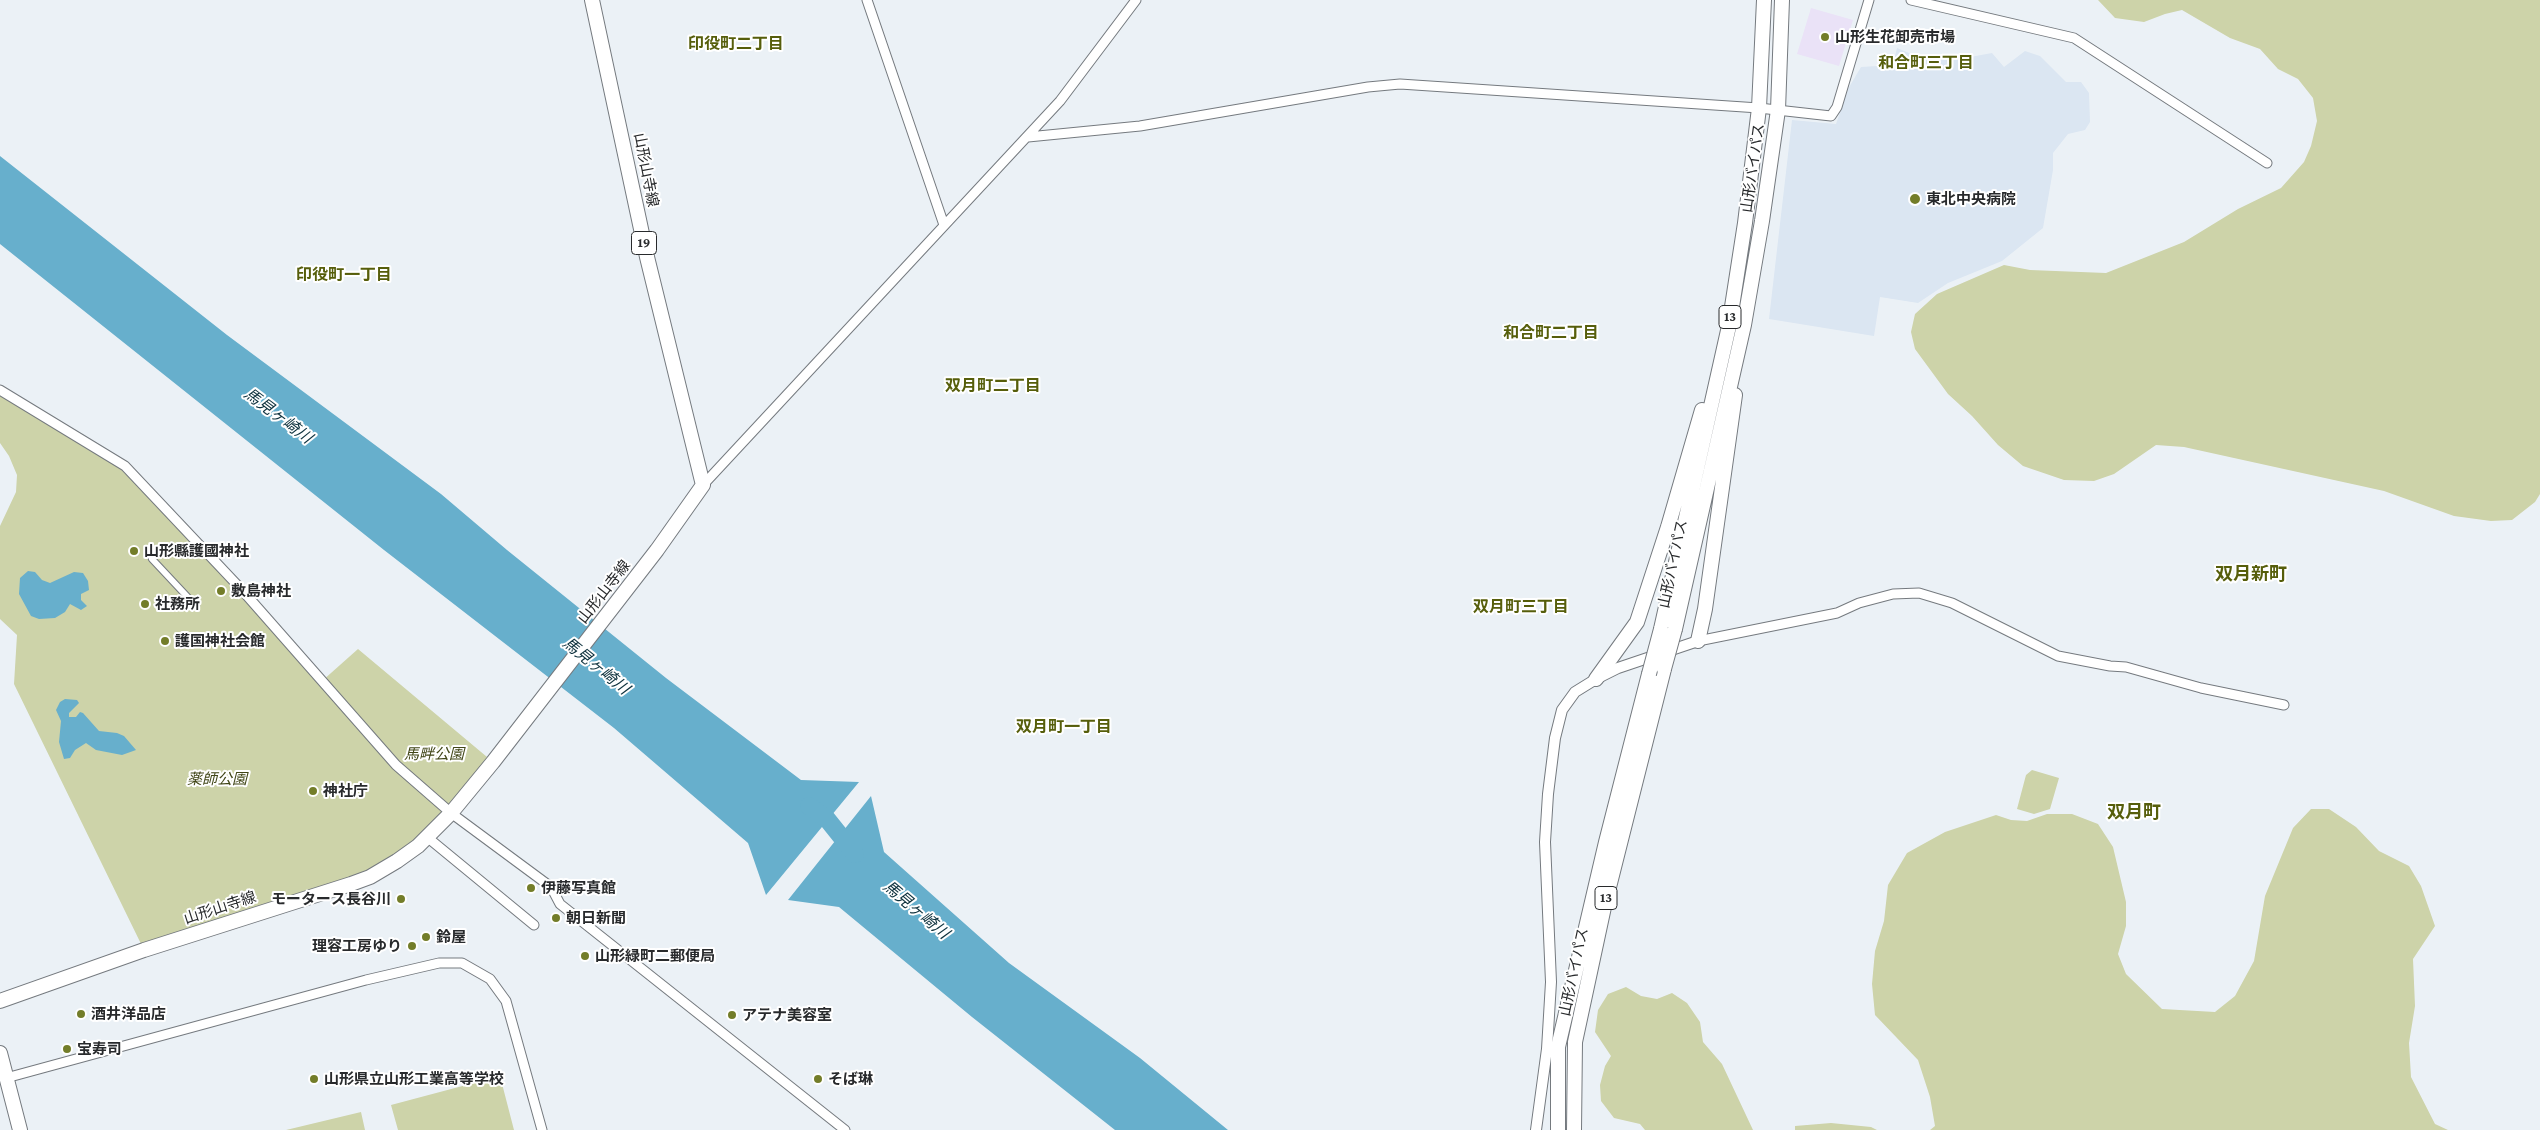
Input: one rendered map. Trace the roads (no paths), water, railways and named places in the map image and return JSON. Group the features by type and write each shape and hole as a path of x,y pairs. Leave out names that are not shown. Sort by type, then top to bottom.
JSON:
{"main road":[{"name":"山形山寺線","path":"0,1001 144,950 370,877 397,861 427,837 451,813 493,762 657,550 702,486 647,257 592,0"},
{"name":"山形バイパス","path":"1558,1130 1558,1047 1606,842 1661,629 1729,326 1745,223 1759,108 1764,0"},
{"name":"山形バイパス","path":"1574,1130 1575,1042 1604,907 1675,628 1744,325 1762,221 1778,110 1782,0"},
{"path":"1698,641 1705,609 1744,325"},
{"path":"1596,679 1637,622 1729,326"},
{"path":"0,1053 20,1130"}],"street":[{"path":"867,0 944,225"},
{"path":"702,486 1028,137 1060,101 1136,0"},
{"path":"1028,137 1140,126 1368,86 1400,84 1759,108 1831,116 1838,107 1869,0"},
{"path":"1911,0 2074,38 2267,163"},
{"path":"0,390 126,466 242,590 396,765 451,813 551,887 560,904 845,1130"},
{"path":"152,559 196,606"},
{"path":"1536,1130 1547,1048 1551,982 1545,842 1552,766 1562,710 1574,692 1596,679 1618,668 1698,641 1837,613 1859,603 1893,594 1919,593 1952,603 2058,656 2110,666 2126,667 2201,688 2284,705"},
{"path":"427,837 534,925"},
{"path":"6,1078 366,980 439,963 462,963 490,979 506,1001 542,1130"}],"water":[{"path":"0,156 227,335 441,494 507,550 666,678 801,780 859,782 766,895 748,843 614,728 384,550 0,244"},
{"path":"28,571 35,572 42,580 50,583 74,572 83,573 88,581 89,590 81,594 81,600 87,606 81,610 70,604 65,612 55,618 39,619 31,616 19,594 20,578"},
{"path":"65,699 77,700 79,703 69,713 69,717 76,717 80,712 83,713 99,731 117,733 124,736 136,750 122,755 96,750 86,743 75,750 70,758 64,759 59,742 61,721 56,710 60,702"},
{"path":"871,796 884,852 1009,963 1140,1058 1228,1130 1115,1130 972,1017 839,907 788,900"}],"waterway":[{"name":"馬見ヶ崎川","path":"809,806 827,819 855,854"}],"place":[{"name":"山形生花卸売市場","path":"1825,37"},
{"name":"東北中央病院","path":"1915,199"},
{"name":"山形縣護國神社","path":"134,551"},
{"name":"敷島神社","path":"221,591"},
{"name":"社務所","path":"145,604"},
{"name":"護国神社会館","path":"165,641"},
{"name":"神社庁","path":"313,791"},
{"name":"伊藤写真館","path":"531,888"},
{"name":"モータース長谷川","path":"401,899"},
{"name":"朝日新聞","path":"556,918"},
{"name":"鈴屋","path":"426,937"},
{"name":"理容工房ゆり","path":"412,946"},
{"name":"山形緑町二郵便局","path":"585,956"},
{"name":"酒井洋品店","path":"81,1014"},
{"name":"アテナ美容室","path":"732,1015"},
{"name":"宝寿司","path":"67,1049"},
{"name":"山形県立山形工業高等学校","path":"314,1079"},
{"name":"そば琳","path":"818,1079"}],"district":[{"name":"印役町二丁目","path":"736,44"},
{"name":"和合町三丁目","path":"1926,63"},
{"name":"印役町一丁目","path":"344,275"},
{"name":"和合町二丁目","path":"1551,333"},
{"name":"双月町二丁目","path":"993,386"},
{"name":"双月新町","path":"2251,574"},
{"name":"双月町三丁目","path":"1521,607"},
{"name":"双月町一丁目","path":"1064,727"},
{"name":"双月町","path":"2134,812"}],"park label":[{"name":"馬畔公園","path":"434,754"},
{"name":"薬師公園","path":"217,779"}]}
